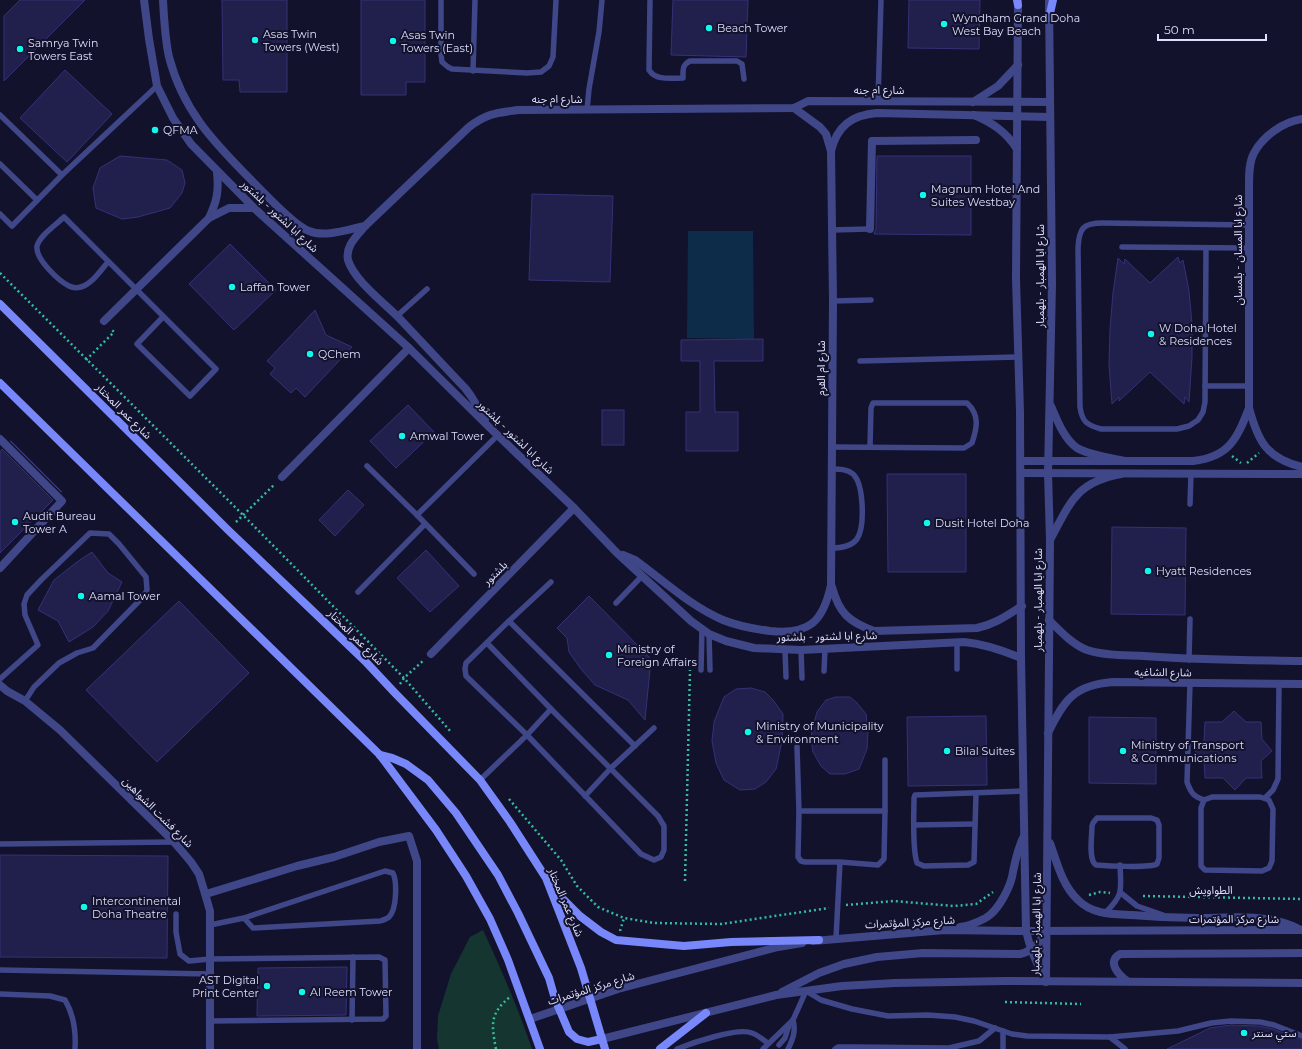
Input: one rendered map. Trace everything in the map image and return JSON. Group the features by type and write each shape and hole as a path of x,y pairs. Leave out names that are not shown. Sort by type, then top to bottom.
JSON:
{"main road":[{"path":"1049,18 1054,0"},
{"name":"شارع عمر المختار","path":"0,304 228,530 365,661 480,780 510,822 546,878 581,968 606,1049"},
{"path":"2,386 380,755 436,830 466,876 490,919 508,960 540,1049"},
{"path":"380,755 406,764 428,780 456,813 498,875 549,978 569,1032 577,1039 588,1042 602,1039"},
{"path":"546,878 561,897 580,916 601,932 616,940 684,946 731,942 819,940"},
{"path":"660,1049 706,1013"}],"street":[{"name":"شارع ابا لشتور - بلشتور","path":"144,0 157,86 173,118 191,144 254,208 409,348 489,428 574,508 616,552 691,621 709,634 726,642 754,648 801,650 956,642 980,644 1021,658"},
{"name":"شارع ابا لشتور - بلشتور","path":"163,0 169,56 180,91 200,125 215,143 264,193 298,224 310,232 332,233 365,226"},
{"name":"شارع ابا الهمبار - بلهمبار","path":"1046,982 1050,540 1048,473 1052,284 1049,0"},
{"name":"شارع ابا الهمبار - بلهمبار","path":"1018,2 1016,279 1021,461 1021,658 1026,931 1031,950 1046,982"},
{"path":"973,102 998,86 1018,65"},
{"name":"شارع ام جنه","path":"489,428 471,396 397,316 356,276 348,260 348,253 351,243 365,226 469,127 481,118 497,113 518,110 794,108 808,101 878,100 1050,102"},
{"name":"شارع ام القرم","path":"794,108 820,127 826,134 831,151"},
{"name":"شارع ام القرم","path":"616,552 635,560 703,609 724,620 751,628 786,632 799,631 813,623 822,613 828,601 831,585 833,301 831,151 833,141 846,123 856,117 866,114 1050,117"},
{"path":"974,115 988,120 999,128 1009,137 1017,149"},
{"name":"شارع ابا المسان - بلمسان","path":"1302,119 1287,124 1264,140 1254,154 1250,165 1249,184 1249,408 1254,427 1265,447 1281,460 1302,467"},
{"path":"870,229 872,141 976,140"},
{"path":"209,218 215,205 219,187 217,172"},
{"path":"104,321 209,218 229,208 254,208"},
{"path":"282,477 409,348"},
{"path":"1049,403 1060,425 1070,440 1077,447 1101,456 1125,461"},
{"name":"شارع ابا المسان - بلمسان","path":"1021,461 1193,461 1205,459 1225,450 1232,443 1241,428 1249,408"},
{"path":"0,439 62,501 0,568"},
{"path":"1021,473 1302,474"},
{"path":"1050,540 1071,501 1080,492 1090,484 1100,479 1121,474"},
{"name":"بلشتور","path":"431,654 574,508"},
{"name":"شارع ام القرم","path":"831,585 836,602 849,619 862,627 874,631 977,628 991,625 1022,606"},
{"name":"شارع الشاغيه","path":"1049,620 1073,642 1086,649 1102,653 1189,660 1302,661"},
{"name":"شارع الشاغيه","path":"1048,734 1058,712 1067,700 1077,691 1087,686 1099,683 1302,684"},
{"name":"شارع فشت الشواهين","path":"0,686 25,701 60,730 174,842 199,874 210,911 210,1049"},
{"path":"206,894 297,866 334,857 378,842 409,836 417,860 417,1049"},
{"path":"944,930 965,927 991,915 1004,897 1012,877 1017,851 1024,836"},
{"path":"1048,839 1061,876 1070,890 1078,901 1096,912 1171,918 1267,918 1290,924 1301,930"},
{"name":"شارع مركز المؤتمرات","path":"530,1018 618,990 778,947 836,938 944,930 1301,930"},
{"path":"776,995 819,973 844,964 877,957 923,954 1020,954 1037,946 1047,931"},
{"path":"1127,981 1118,974 1114,966 1115,959 1120,954 1302,953"},
{"path":"602,1039 776,995 862,984 1127,981 1302,983"}],"lane":[{"path":"441,0 442,62 452,69 527,72 541,72 549,66 553,57 556,0"},
{"path":"474,71 475,0"},
{"path":"587,110 589,89 599,32 602,0"},
{"path":"650,0 648,70 652,75 660,78 683,78 683,68 685,63 690,61 736,61 742,64 744,79"},
{"path":"878,100 881,0"},
{"path":"0,214 12,226 62,175 157,86"},
{"path":"0,115 62,175"},
{"path":"0,164 37,200"},
{"path":"108,262 88,283 82,287 75,288 69,286 48,268 38,254 37,246 41,238 64,217 216,369 190,396 137,344 163,317"},
{"path":"1206,248 1205,402 1203,412 1198,420 1189,426 1177,429 1102,429 1090,426 1085,422 1081,414 1080,407 1079,236 1081,229 1086,225 1094,223 1249,225"},
{"path":"832,230 870,229"},
{"path":"1122,247 1249,248"},
{"path":"397,316 427,289"},
{"path":"833,301 871,300"},
{"path":"860,361 1019,357"},
{"path":"1205,386 1250,386"},
{"path":"832,447 964,448 972,443 975,434 977,421 974,409 967,404 873,404 870,408 870,447"},
{"path":"416,515 498,435"},
{"path":"367,466 474,574"},
{"path":"832,469 846,470 853,474 859,486 862,508 860,530 857,539 849,545 832,548"},
{"path":"1190,474 1190,504"},
{"path":"358,592 426,524"},
{"path":"0,679 38,645 25,615 24,604 27,595 90,533 109,534 146,577 147,590 143,597 93,648 77,653 58,663 34,687 25,701"},
{"path":"616,603 642,576"},
{"path":"487,643 658,816 664,826 664,850 660,857 654,860 641,854 526,735 466,676 466,663 551,582"},
{"path":"1189,660 1190,619"},
{"path":"509,621 635,746"},
{"path":"701,670 702,628"},
{"path":"709,634 710,670"},
{"path":"956,642 957,669"},
{"path":"824,672 825,649"},
{"path":"785,650 786,677"},
{"path":"801,650 802,678"},
{"path":"1190,683 1187,782 1190,792 1196,797 1204,800 1212,797 1265,798 1269,800 1273,809 1272,862 1269,868 1262,871 1205,870 1202,868 1201,808 1204,800"},
{"path":"1265,798 1273,790 1278,779 1279,684"},
{"path":"480,780 551,709"},
{"path":"585,796 611,768 654,728"},
{"path":"797,747 799,811 798,857 805,862 840,862 878,865 884,859 885,760"},
{"path":"976,794 974,862 968,865 920,866 916,860 914,825 914,798 916,795 976,794 1023,791"},
{"path":"799,811 885,811"},
{"path":"1101,818 1151,818 1157,820 1159,825 1159,858 1157,864 1152,866 1120,865 1096,865 1092,861 1092,826 1094,820 1101,818"},
{"path":"914,825 975,824"},
{"path":"0,844 174,842"},
{"path":"836,938 840,862"},
{"path":"1105,913 1121,893 1120,865"},
{"path":"210,925 244,918 385,871 393,872 396,880 394,910 388,918 380,921 253,928 244,918"},
{"path":"1121,893 1138,906 1171,918"},
{"path":"176,914 176,932 180,954 189,961 210,959 353,957 378,957 385,960 386,1016 381,1019 210,1021"},
{"path":"352,1020 353,957"},
{"path":"0,970 210,974"},
{"path":"779,1045 784,1038 806,991 821,1000 852,1009 888,1016 928,1015 955,1017 974,1021 1003,1031 1027,1036 1110,1037 1178,1031 1211,1023 1231,1021 1260,1022 1274,1025 1302,1036"},
{"path":"0,994 50,996 65,1000 69,1007 76,1032 75,1049"},
{"path":"763,1049 791,1022"},
{"path":"788,1049 794,1037 795,1028 791,1022"},
{"path":"836,1049 838,1047 949,1048 979,1041 995,1028"},
{"path":"677,1049 713,1037 742,1031 752,1032 768,1043"},
{"path":"1003,1031 1003,1049"},
{"path":"1110,1037 1125,1049"}],"path":[{"path":"0,273 404,678 456,738"},
{"path":"86,360 114,332 104,321"},
{"path":"1225,450 1244,466 1265,447"},
{"path":"228,530 282,477"},
{"path":"394,692 404,678 431,654"},
{"path":"685,881 690,668"},
{"path":"506,796 561,860 576,886 598,907 624,918 654,923 721,924 838,906 894,901 954,906 976,904 993,892 1003,898"},
{"name":"الطواويش","path":"1078,901 1100,892 1166,898 1302,899"},
{"path":"496,1049 493,1034 494,1014 502,1003 518,989"},
{"path":"1004,1002 1080,1004"}],"green space":[{"path":"483,930 509,989 532,1049 439,1049 437,1039 438,1016 451,974 470,937"}],"water":[{"path":"688,231 753,231 754,339 687,338"}],"building":[{"name":"Samrya Twin Towers East","path":"20,0 85,0 4,81 4,16"},
{"name":"Asas Twin Towers (West)","path":"222,0 287,0 287,92 240,92 239,80 223,80"},
{"name":"Asas Twin Towers (East)","path":"361,0 425,0 425,82 406,82 406,95 361,95"},
{"name":"Beach Tower","path":"673,0 748,0 746,57 671,55"},
{"name":"Wyndham Grand Doha West Bay Beach","path":"909,0 980,0 979,49 908,48"},
{"path":"65,70 112,114 67,162 20,118"},
{"path":"120,156 167,160 182,170 185,183 182,193 170,208 138,217 122,219 96,208 93,188 100,168"},
{"name":"Magnum Hotel And Suites Westbay","path":"877,156 971,156 971,235 874,234 876,229"},
{"path":"532,194 613,196 610,282 529,280"},
{"name":"Laffan Tower","path":"230,244 276,290 234,330 189,284"},
{"name":"W Doha Hotel & Residences","path":"1178,257 1180,263 1183,260 1189,291 1192,324 1192,357 1189,402 1185,397 1184,404 1150,372 1119,401 1119,397 1112,404 1109,365 1110,329 1118,258 1124,264 1125,259 1150,283"},
{"name":"QChem","path":"315,310 326,335 352,347 305,397 296,388 291,393 270,374 275,368 267,361"},
{"path":"763,339 763,361 714,361 715,412 738,412 738,451 686,451 686,412 700,412 700,361 681,361 681,340"},
{"name":"Amwal Tower","path":"408,405 434,432 396,468 370,441"},
{"path":"602,410 624,410 624,445 602,445"},
{"path":"11,441 62,492 61,492"},
{"name":"Audit Bureau Tower A","path":"2,449 53,500 0,553 0,452"},
{"name":"Dusit Hotel Doha","path":"887,474 966,474 966,572 888,572"},
{"path":"348,490 364,505 335,536 319,520"},
{"name":"Hyatt Residences","path":"1112,527 1186,528 1185,615 1111,614"},
{"path":"426,550 459,586 430,612 397,578"},
{"name":"Aamal Tower","path":"92,552 108,573 122,582 108,611 93,627 69,642 58,621 38,610 54,580"},
{"name":"Ministry of Foreign Affairs","path":"589,596 651,659 645,720 628,700 595,685 569,652 567,638 557,628"},
{"path":"179,601 249,673 157,762 86,690"},
{"name":"Ministry of Municipality & Environment","path":"751,688 765,692 783,714 782,741 776,769 766,782 755,789 740,790 724,780 716,763 712,741 714,722 724,697 736,689"},
{"path":"836,697 850,697 857,703 866,714 868,731 867,749 859,769 845,774 830,774 821,766 813,752 811,740 817,712 826,700"},
{"path":"1234,711 1246,722 1261,722 1262,739 1272,751 1261,761 1262,778 1246,778 1235,790 1223,778 1205,778 1204,760 1194,750 1204,741 1205,722 1222,722"},
{"name":"Bilal Suites","path":"986,716 987,785 908,786 907,717"},
{"name":"Ministry of Transport & Communications","path":"1089,717 1156,718 1156,784 1089,783"},
{"name":"Intercontinental Doha Theatre","path":"0,855 168,856 167,958 0,957"},
{"name":"Al Reem Tower","path":"347,967 346,1015 257,1016 258,968"},
{"name":"ستي سنتر","path":"1231,1025 1259,1026 1273,1029 1302,1040 1302,1049 1167,1049 1210,1028"}],"place":[{"name":"Wyndham Grand Doha West Bay Beach","path":"944,24"},
{"name":"Beach Tower","path":"709,28"},
{"name":"Asas Twin Towers (West)","path":"255,40"},
{"name":"Asas Twin Towers (East)","path":"393,41"},
{"name":"Samrya Twin Towers East","path":"20,49"},
{"name":"QFMA","path":"155,130"},
{"name":"Magnum Hotel And Suites Westbay","path":"923,195"},
{"name":"Laffan Tower","path":"232,287"},
{"name":"W Doha Hotel & Residences","path":"1151,334"},
{"name":"QChem","path":"310,354"},
{"name":"Amwal Tower","path":"402,436"},
{"name":"Audit Bureau Tower A","path":"15,522"},
{"name":"Dusit Hotel Doha","path":"927,523"},
{"name":"Hyatt Residences","path":"1148,571"},
{"name":"Aamal Tower","path":"81,596"},
{"name":"Ministry of Foreign Affairs","path":"609,655"},
{"name":"Ministry of Municipality & Environment","path":"748,732"},
{"name":"Bilal Suites","path":"947,751"},
{"name":"Ministry of Transport & Communications","path":"1123,751"},
{"name":"Intercontinental Doha Theatre","path":"84,907"},
{"name":"AST Digital Print Center","path":"267,986"},
{"name":"Al Reem Tower","path":"302,992"},
{"name":"ستي سنتر","path":"1244,1033"}]}
